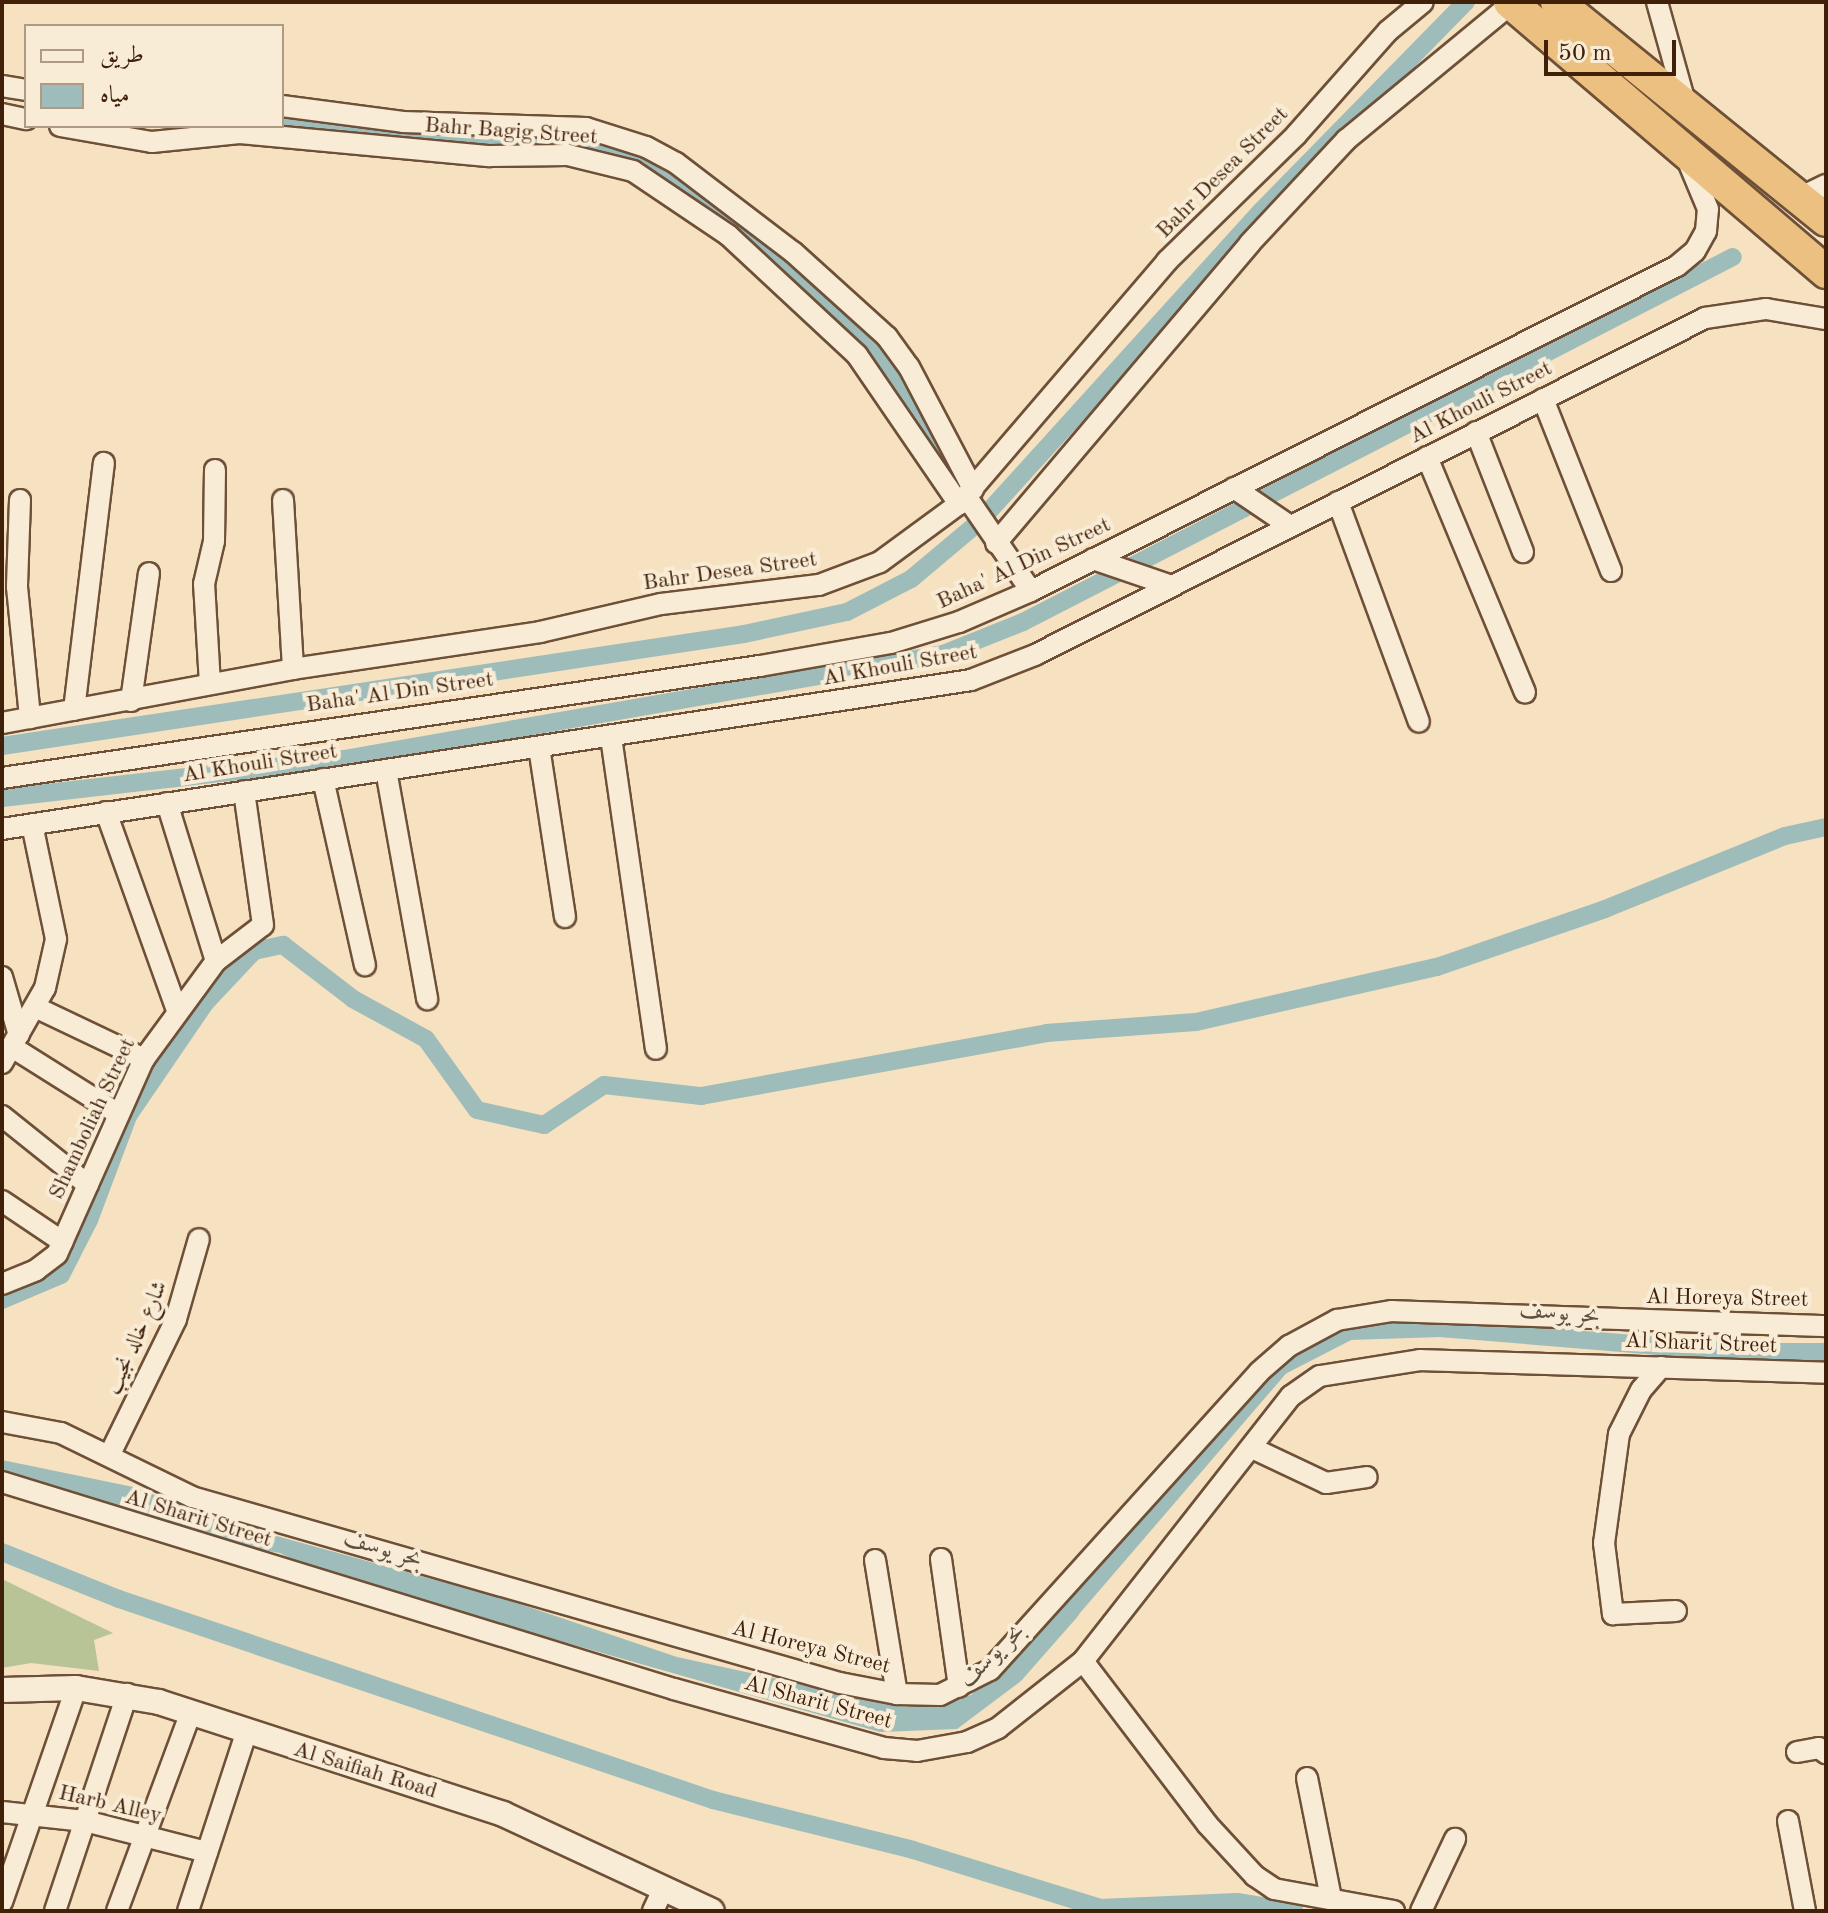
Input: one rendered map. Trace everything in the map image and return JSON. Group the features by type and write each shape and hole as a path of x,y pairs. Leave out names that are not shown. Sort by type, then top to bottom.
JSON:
{"highway":[{"path":"1511,2 1555,13 1686,107 1812,191 1826,220"},
{"path":"1555,13 1676,142 1826,272"}],"street":[{"name":"Bahr Desea Street","path":"2,723 293,669 540,632 661,604 819,585 908,546 966,496 1167,261 1296,135 1388,31 1423,2"},
{"path":"996,543 1250,243 1346,140 1511,2"},
{"path":"1657,2 1686,107"},
{"path":"2,86 24,90"},
{"name":"Bahr Bagig Street","path":"284,106 403,122 586,128 646,147 676,163 793,252 887,337 915,378 966,496"},
{"path":"2,114 24,119"},
{"name":"Bahr Bagig Street","path":"72,128 152,142 240,133 490,156 568,155 601,160 655,185 728,235 857,355 966,496"},
{"name":"Baha' Al Din Street","path":"2,778 868,648 936,630 1103,563 1242,494 1677,266 1695,251 1706,231 1708,209 1702,187 1676,142"},
{"path":"655,185 676,163"},
{"name":"Al Khouli Street","path":"2,829 971,680 1025,660 1164,583 1285,523 1338,502 1705,318 1766,309 1826,319"},
{"path":"1543,399 1611,571"},
{"path":"1476,432 1523,552"},
{"path":"1427,457 1525,692"},
{"path":"74,710 104,463"},
{"path":"210,684 204,584 214,541 215,470"},
{"path":"1242,494 1285,523"},
{"path":"966,496 1031,591"},
{"path":"20,500 17,587 30,718"},
{"path":"283,500 293,669"},
{"path":"1338,502 1419,722"},
{"path":"1103,563 1164,583"},
{"path":"131,701 149,573"},
{"path":"611,737 656,1049"},
{"path":"539,747 565,917"},
{"path":"386,770 427,999"},
{"path":"323,779 365,965"},
{"name":"Shamboliah Street","path":"2,1284 48,1264 63,1242 117,1113 144,1059 177,1010 216,961 265,919 244,791"},
{"path":"167,803 216,961"},
{"path":"106,812 177,1010"},
{"path":"11,1049 35,1007 56,939 32,824"},
{"path":"2,977 11,1049"},
{"path":"35,1007 144,1059"},
{"path":"11,1049 117,1113"},
{"path":"2,1116 88,1185"},
{"path":"2,1201 63,1242"},
{"name":"شارع خالد نجيب","path":"110,1454 176,1319 199,1239"},
{"name":"Al Horeya Street","path":"2,1422 61,1433 110,1454 192,1497 812,1675 897,1694 940,1695 990,1670 1259,1372 1289,1346 1337,1320 1392,1311 1826,1326"},
{"name":"Al Sharit Street","path":"2,1482 674,1689 884,1748 934,1749 983,1736 1039,1699 1083,1661 1300,1388 1342,1369 1420,1360 1826,1373"},
{"path":"1661,1367 1641,1390 1619,1434 1604,1543 1613,1614 1676,1611"},
{"path":"1252,1448 1326,1483 1367,1477"},
{"path":"941,1559 959,1687"},
{"path":"875,1560 897,1694"},
{"path":"1083,1661 1234,1859 1274,1889 1394,1911"},
{"path":"2,1902 76,1688"},
{"name":"Al Saifiah Road","path":"2,1690 76,1688 127,1694 191,1712 246,1734 503,1814 712,1911"},
{"path":"55,1911 127,1694"},
{"path":"117,1911 191,1712"},
{"path":"188,1911 246,1734"},
{"path":"1797,1752 1819,1748 1826,1753"},
{"path":"1307,1778 1331,1898"},
{"name":"Harb Alley","path":"2,1812 85,1821 207,1852"},
{"path":"1788,1821 1805,1911"},
{"path":"1421,1911 1455,1839"},
{"path":"653,1911 664,1887"}],"green space":[{"path":"2,1579 113,1633 94,1640 99,1671 31,1663 2,1668"}],"water":[{"path":"2,1460 138,1488 204,1516 508,1600 677,1657 906,1707 971,1695 1059,1602 1079,1615 1021,1681 957,1729 880,1732 317,1572 280,1553 190,1537 2,1477"}],"waterway":[{"path":"2,746 744,634 847,612 911,579 980,521 1261,211 1466,2"},
{"path":"284,123 457,141 587,146 647,163 723,211 883,356 949,471"},
{"path":"2,798 344,759 943,654 1023,622 1733,257"},
{"path":"2,1300 61,1275 89,1220 128,1116 205,1003 254,951 283,945 353,999 426,1039 477,1110 544,1125 604,1085 701,1096 1046,1033 1196,1022 1437,967 1605,909 1785,836 1826,827"},
{"name":"بحر يوسف","path":"1057,1626 1281,1366 1349,1331 1440,1328 1734,1352 1826,1352"},
{"path":"2,1552 119,1599 713,1800 913,1850 1100,1908 1237,1902 1294,1911"}]}
